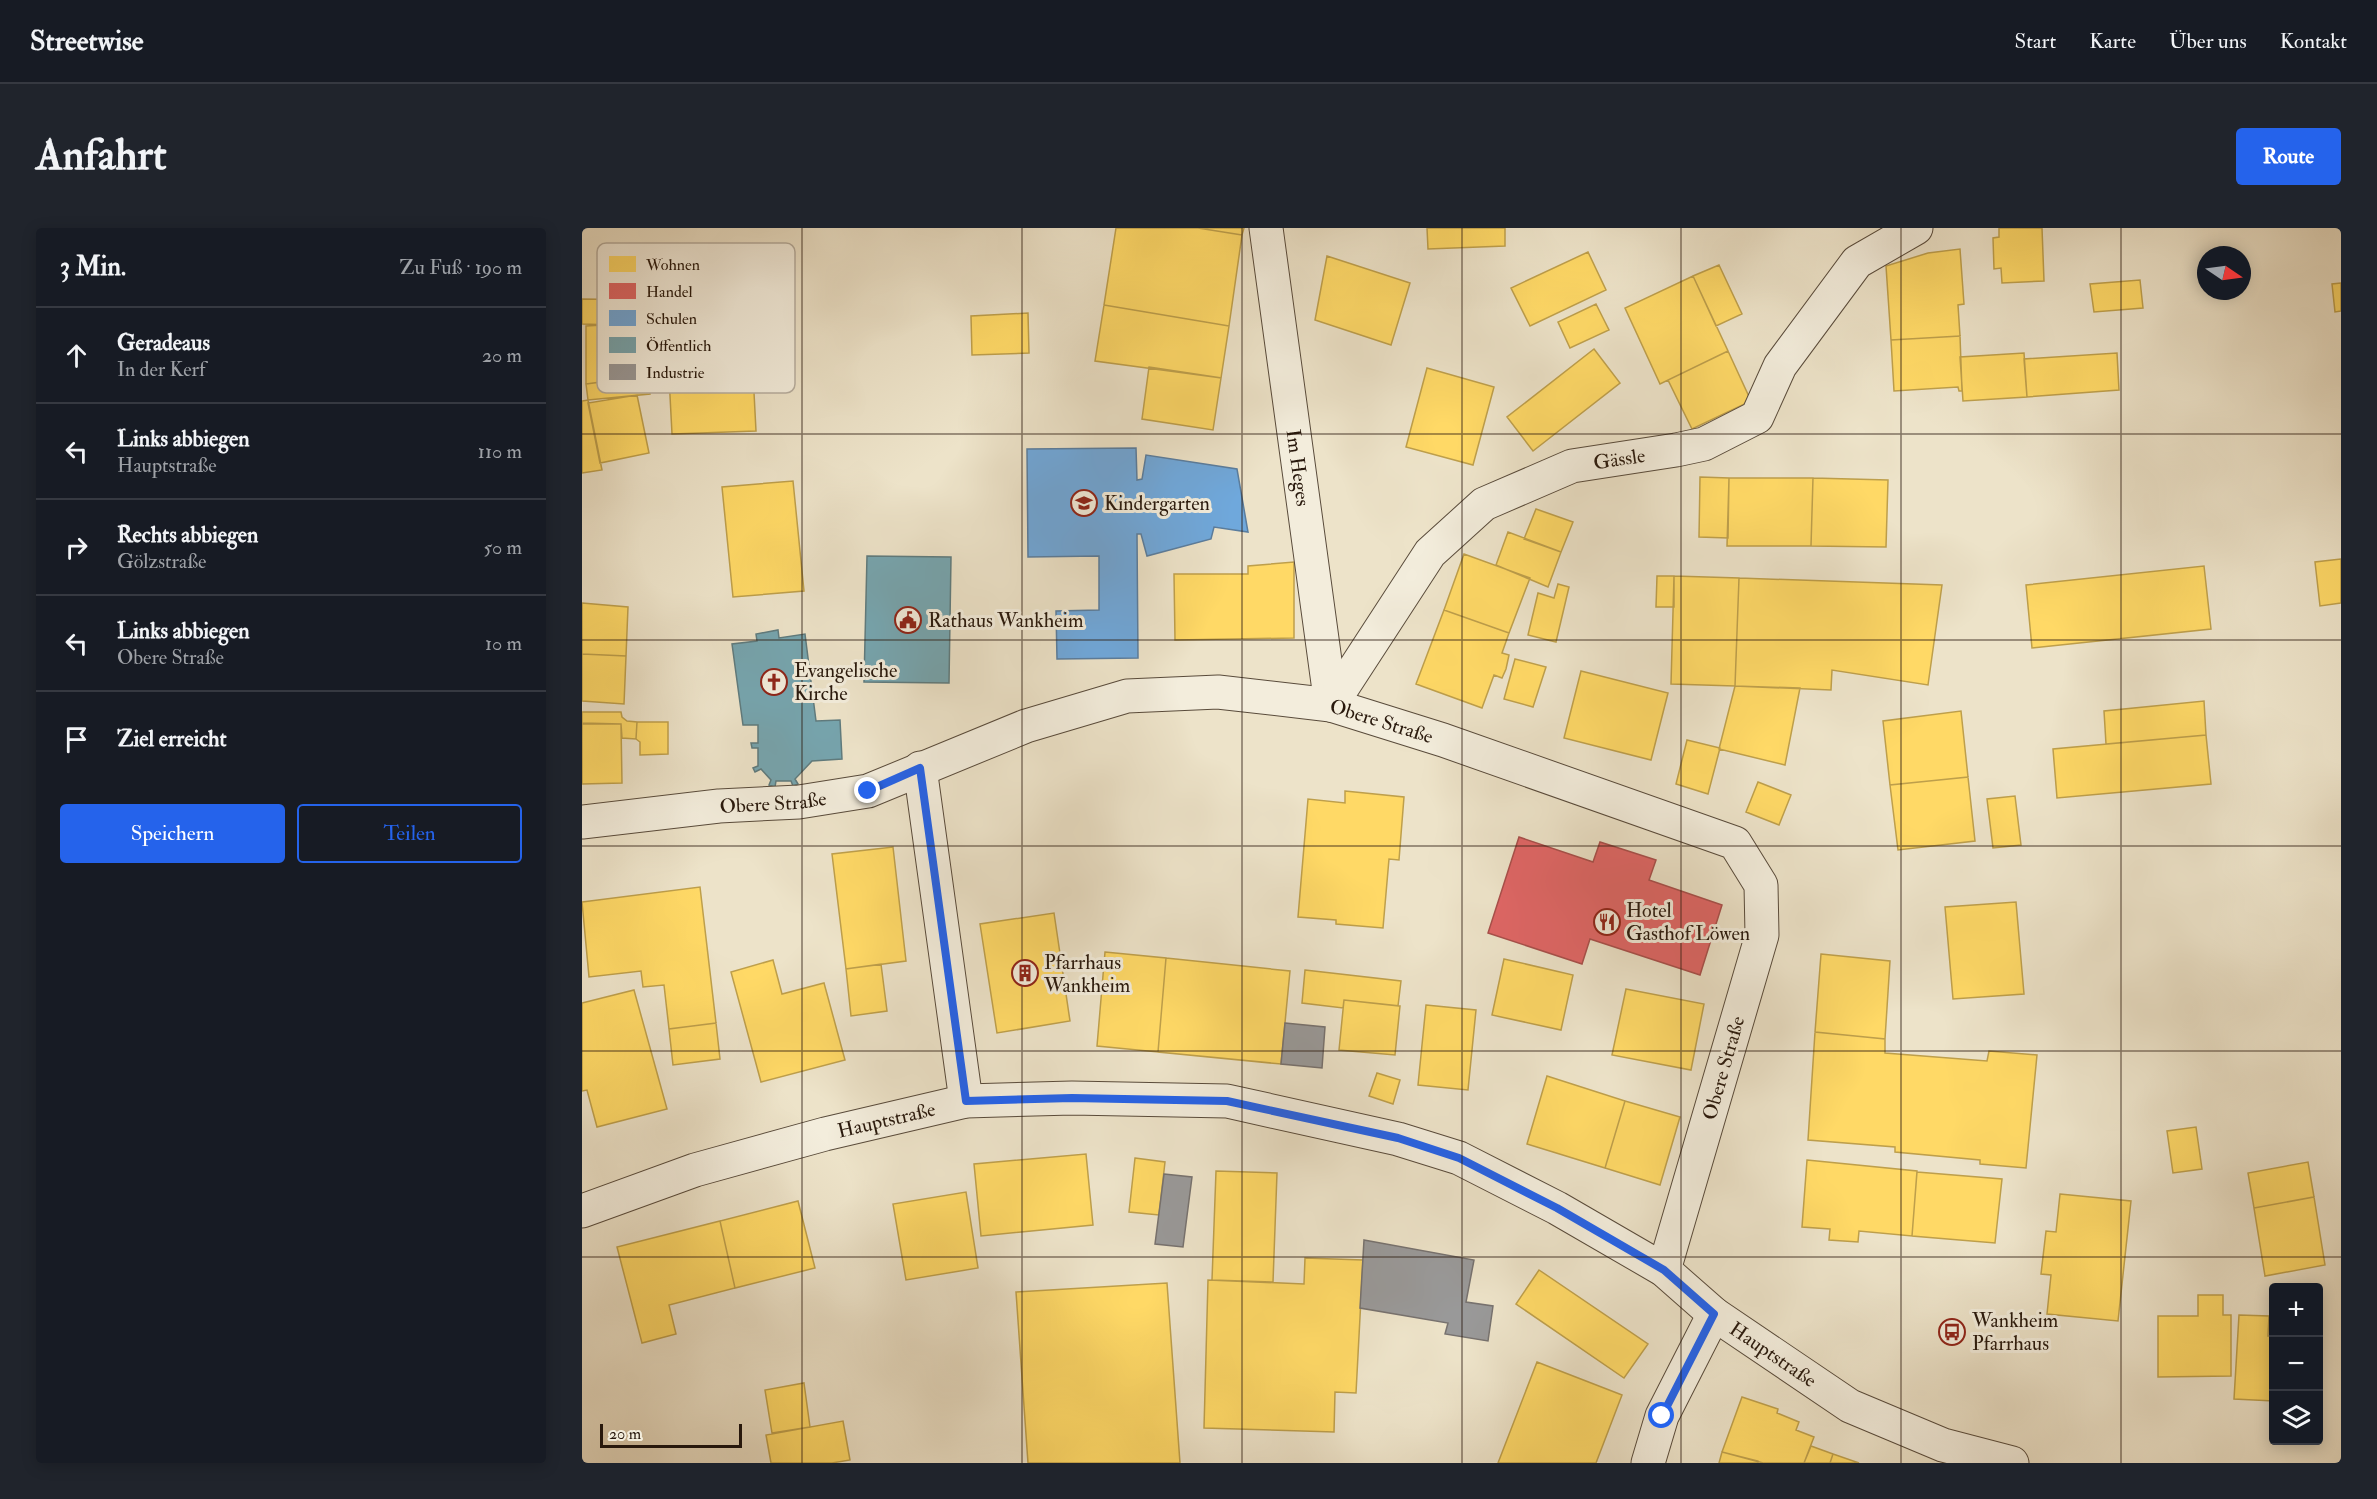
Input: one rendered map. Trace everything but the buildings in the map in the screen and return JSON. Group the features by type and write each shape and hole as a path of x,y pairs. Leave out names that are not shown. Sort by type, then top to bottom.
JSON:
{"street":[{"name":"Im Heges","path":"1266,228 1331,705"},
{"name":"Gässle","path":"1331,705 1430,553 1484,504 1572,466 1704,444 1757,417 1780,366 1857,262 1916,228"},
{"name":"Obere Straße","path":"582,822 719,806 799,802 868,791 1026,726 1127,696 1218,692 1331,705 1443,740 1735,843 1761,885 1762,935 1664,1270"},
{"path":"920,768 966,1101"},
{"name":"Hauptstraße","path":"582,1211 695,1170 825,1134 966,1101 1072,1098 1227,1101 1398,1138 1459,1158 1557,1208 1664,1270 1714,1314 1850,1406 1943,1445 2012,1463"},
{"path":"1647,1463 1662,1416 1714,1314"}],"place":[{"name":"Kindergarten","path":"1084,503"},
{"name":"Rathaus Wankheim","path":"908,620"},
{"name":"Evangelische Kirche","path":"774,682"},
{"name":"Hotel Gasthof Löwen","path":"1607,922"},
{"name":"Pfarrhaus Wankheim","path":"1025,973"},
{"name":"Wankheim Pfarrhaus","path":"1952,1332"}],"route":[{"path":"868,791 920,768 966,1101 1072,1098 1227,1101 1398,1138 1459,1158 1557,1208 1664,1270 1714,1314 1662,1416"}]}
